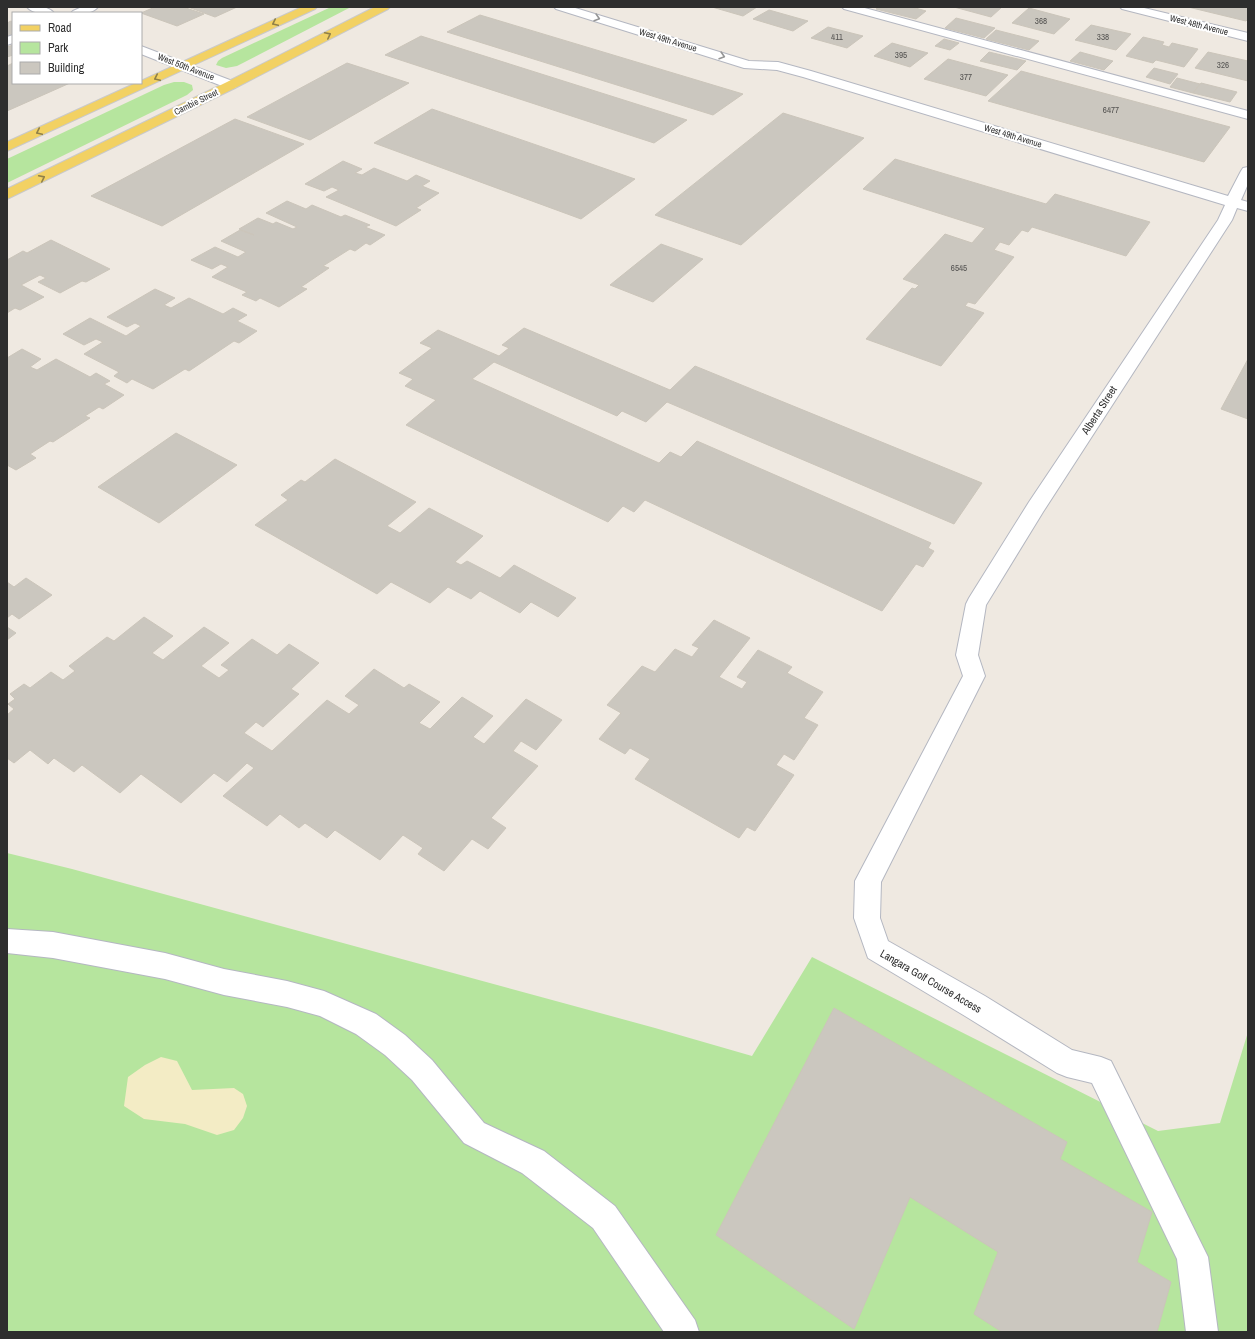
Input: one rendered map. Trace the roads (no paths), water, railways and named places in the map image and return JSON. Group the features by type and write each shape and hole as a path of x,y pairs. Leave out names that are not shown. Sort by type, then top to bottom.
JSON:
{"main road":[{"path":"7,147 311,7"},
{"path":"353,22 364,7"},
{"name":"Cambie Street","path":"7,195 231,85 384,7"}],"street":[{"path":"32,7 45,12"},
{"path":"80,12 92,7"},
{"name":"West 49th Avenue","path":"560,7 748,64 778,66 1240,205"},
{"path":"848,7 1248,115"},
{"name":"West 48th Avenue","path":"1126,7 1248,37"},
{"name":"West 50th Avenue","path":"142,50 231,85"},
{"name":"West 49th Avenue","path":"760,52 778,66"},
{"name":"Alberta Street","path":"967,655 976,604 1036,507 1225,220 1240,205 1248,171"},
{"name":"Langara Golf Course Access","path":"967,655 974,676 868,881 867,918 877,950 975,1006 1066,1063 1101,1071 1192,1257 1202,1332"},
{"path":"7,941 53,945 165,966 224,982 286,994 324,1004 366,1024 395,1045 422,1070 474,1133 533,1162 604,1216 683,1332"}]}
